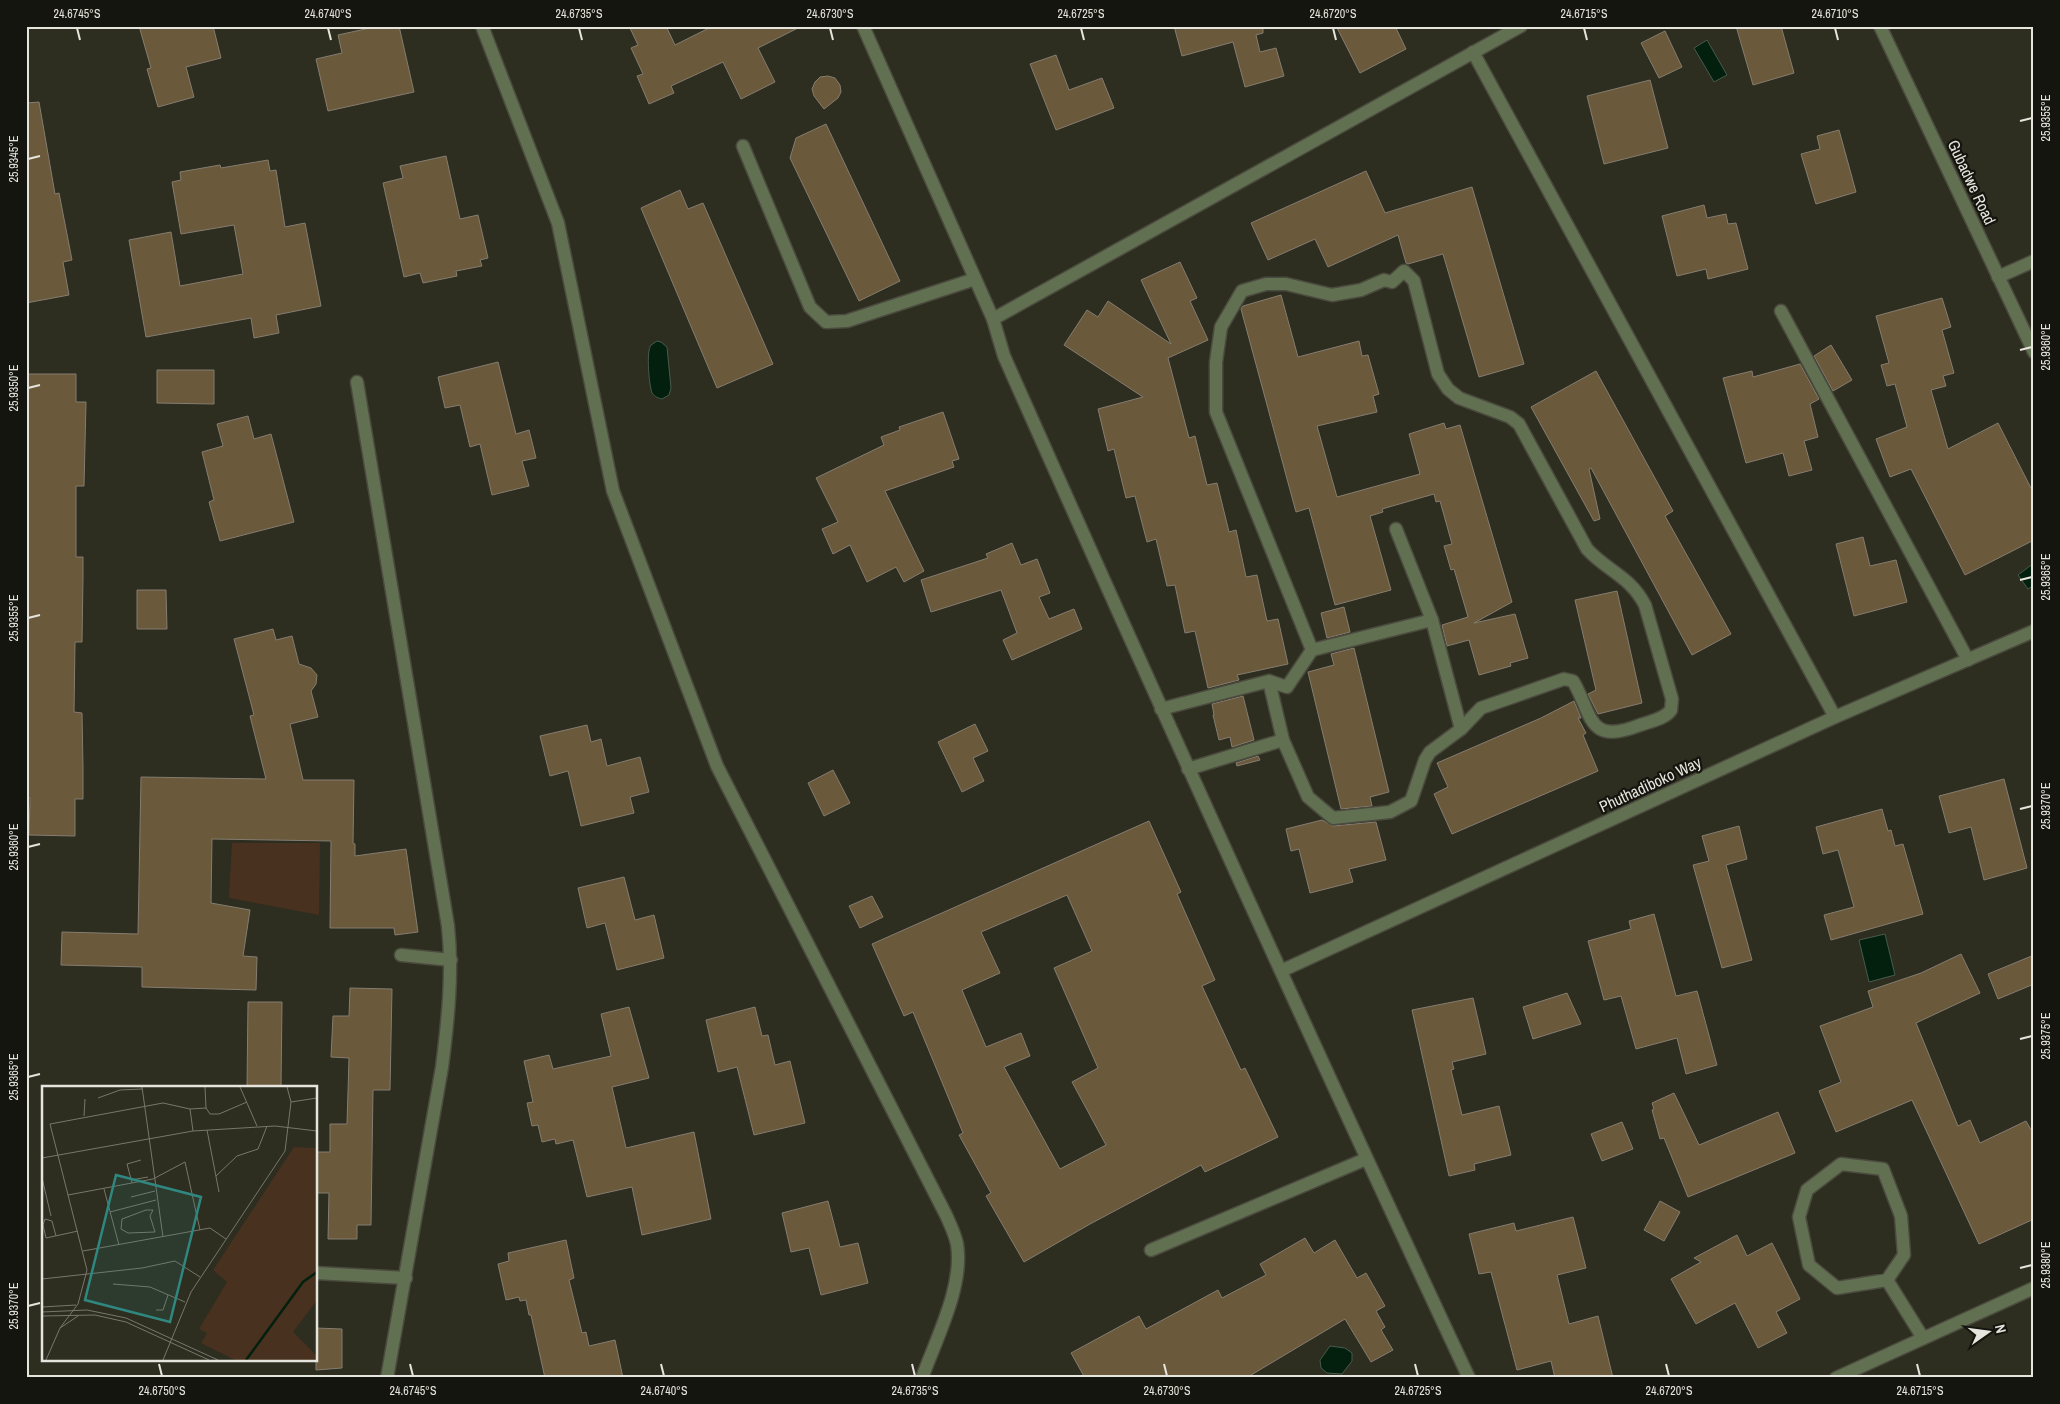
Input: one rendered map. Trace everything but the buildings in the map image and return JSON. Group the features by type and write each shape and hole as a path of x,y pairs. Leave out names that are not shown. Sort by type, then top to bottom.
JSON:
{"street":[{"path":"482,26 558,223 613,491 718,766 946,1215 957,1244 958,1264 954,1290 922,1378"},
{"path":"863,26 993,319 1004,356 1161,709 1366,1159 1469,1378"},
{"path":"993,319 1521,26"},
{"name":"Gubadwe Road","path":"1880,26 2034,352"},
{"path":"1473,52 1835,717"},
{"path":"743,146 810,307 826,322 846,321 975,279"},
{"path":"1998,276 2034,261"},
{"path":"1268,682 1283,740 1308,797 1333,818 1390,812 1411,801 1425,760 1430,752 1461,729 1480,708 1567,678 1574,683 1589,718 1596,726 1613,733 1622,732 1665,716 1671,710 1672,699 1645,604 1639,593 1632,584 1596,559 1587,549 1519,424 1510,417 1459,398 1448,389 1438,374 1414,281 1404,271 1392,282 1384,280 1361,290 1332,295 1286,284 1266,284 1242,291 1221,328 1216,362 1216,412 1312,650"},
{"path":"1781,311 1968,660"},
{"path":"357,382 448,926 451,960 448,1018 442,1067 387,1378"},
{"path":"1396,530 1432,620 1461,729"},
{"path":"1161,709 1268,682 1286,687 1312,650 1432,620"},
{"name":"Phuthadiboko Way","path":"1282,971 1835,717 2034,631"},
{"path":"1188,769 1283,740"},
{"path":"401,955 451,960"},
{"path":"1151,1250 1366,1159"},
{"path":"1841,1164 1883,1169 1901,1216 1904,1255 1887,1280 1837,1288 1809,1265 1800,1217 1807,1190 1841,1164"},
{"path":"318,1273 406,1278"},
{"path":"1887,1280 1923,1338"},
{"path":"1836,1378 2034,1288"}],"shaded area":[{"path":"1707,40 1727,75 1714,82 1694,48"},
{"path":"657,341 667,347 671,388 669,395 662,399 652,393 649,376 649,348"},
{"path":"2034,563 2034,585 2028,589 2018,575"},
{"path":"232,843 320,843 319,915 229,898"},
{"path":"1885,934 1895,975 1869,982 1859,940"},
{"path":"1330,1346 1345,1348 1352,1353 1352,1361 1342,1374 1327,1373 1321,1368 1320,1360"}]}
